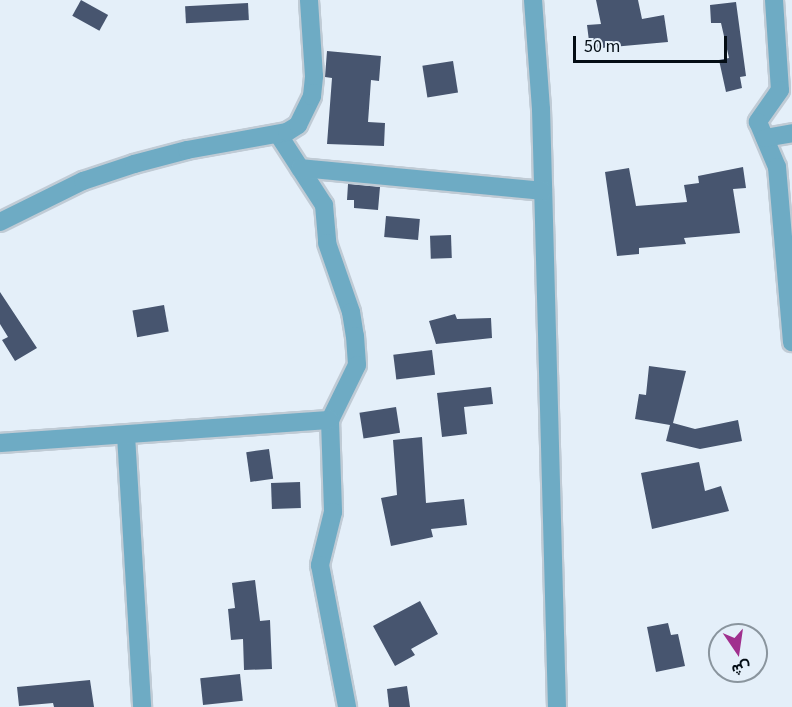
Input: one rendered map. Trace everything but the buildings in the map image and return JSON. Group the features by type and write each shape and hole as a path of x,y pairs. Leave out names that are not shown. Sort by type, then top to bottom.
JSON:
{"street":[{"path":"0,222 83,182 134,164 187,150 278,134 298,125 312,96 309,0"},
{"path":"533,0 543,191 557,707"},
{"path":"774,0 780,90 758,122 777,167 792,342"},
{"path":"765,138 792,133"},
{"path":"278,134 324,205 327,243 355,336 357,365 330,420 333,512 320,565 347,707"},
{"path":"300,168 543,191"},
{"path":"0,442 330,420"},
{"path":"126,435 142,707"}]}
